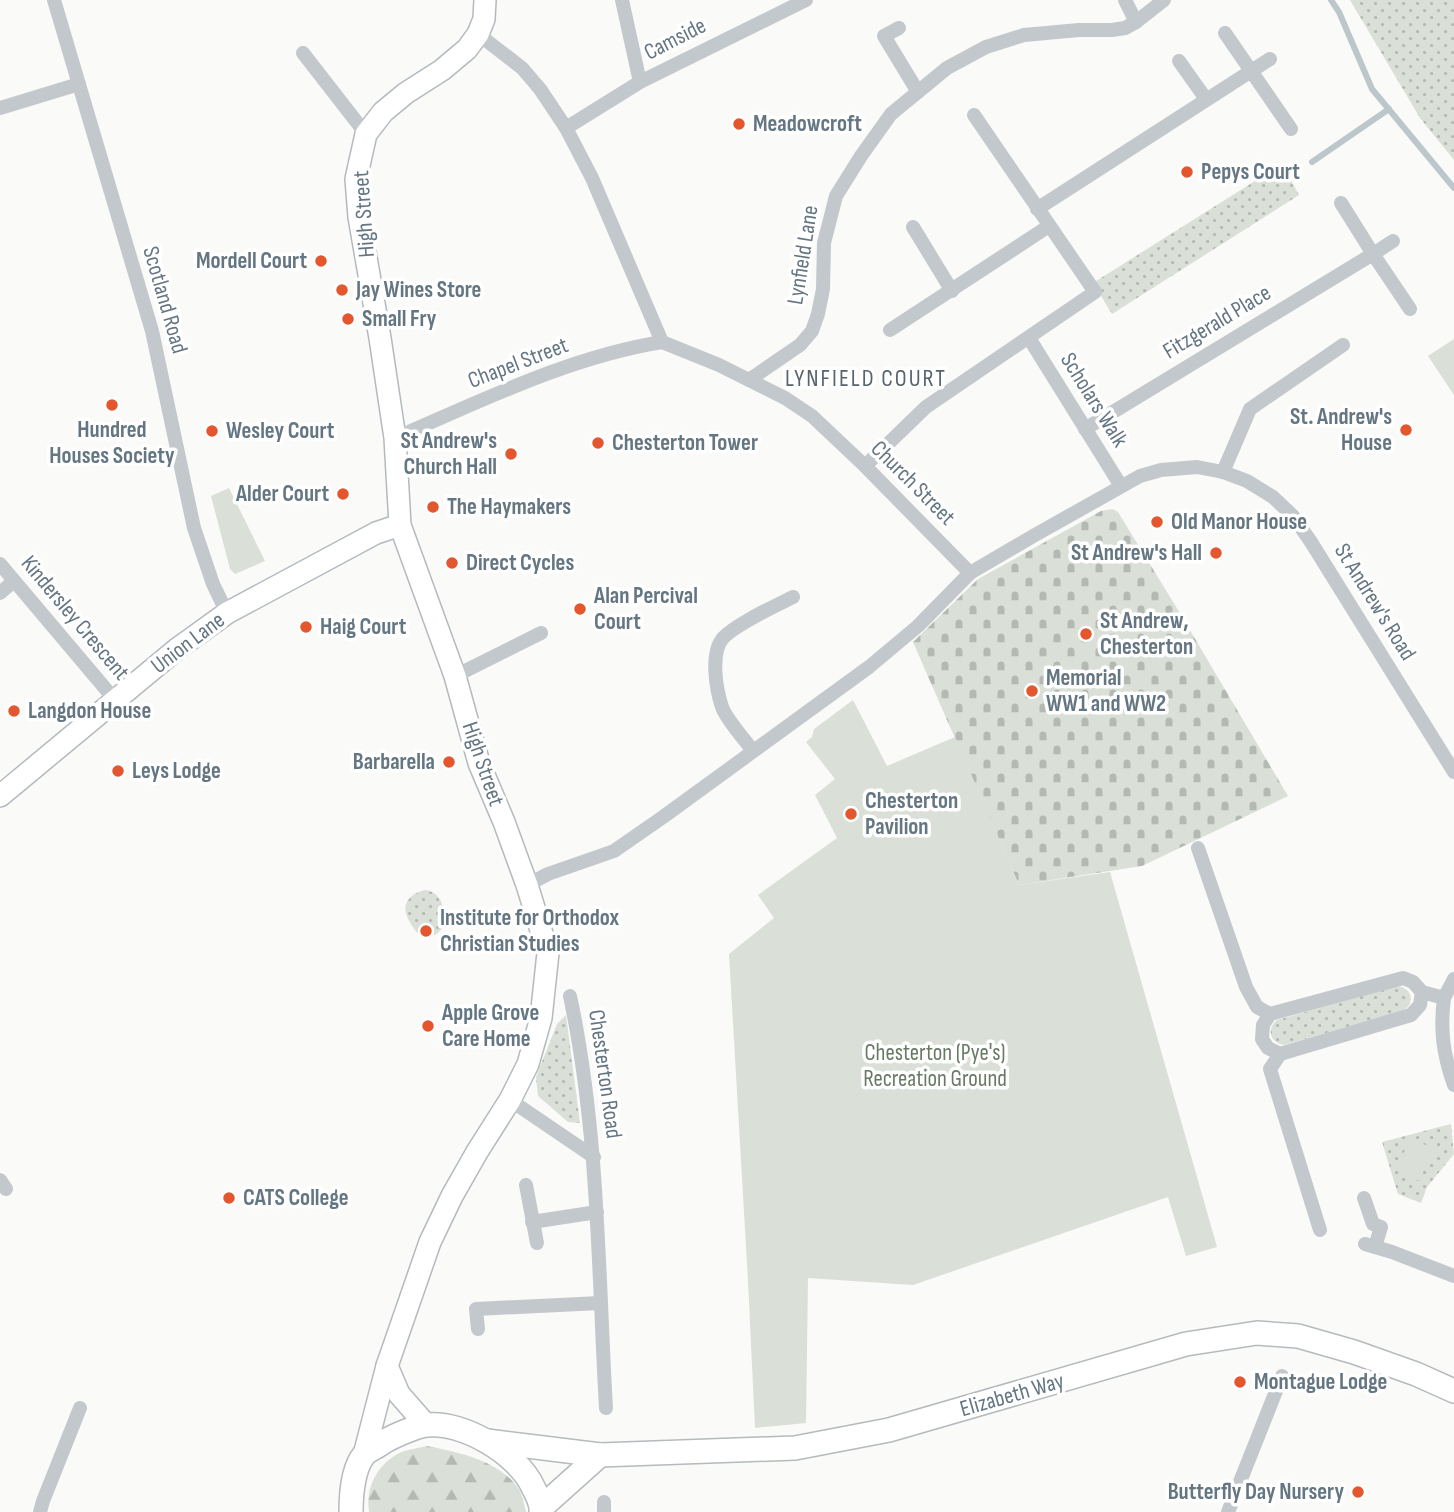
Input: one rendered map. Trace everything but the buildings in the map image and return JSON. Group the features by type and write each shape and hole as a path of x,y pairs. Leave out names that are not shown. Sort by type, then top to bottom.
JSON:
{"main road":[{"name":"Elizabeth Way","path":"487,1441 600,1455 795,1448 889,1430 1186,1344 1257,1333 1298,1336 1354,1352 1454,1391"},
{"name":"Elizabeth Way","path":"1416,1374 1454,1382"},
{"path":"329,1512 351,1506 355,1474 364,1455 391,1437 426,1425 459,1428 487,1441 517,1462 531,1483 541,1509 600,1455"}],"street":[{"name":"Scotland Road","path":"54,0 157,349 194,528 213,584 227,613"},
{"path":"485,0 484,19 478,34 522,68 566,128 592,178 662,342"},
{"name":"Camside","path":"622,0 640,82"},
{"name":"Camside","path":"566,128 640,82 806,0"},
{"path":"1125,0 1136,22"},
{"name":"Lynfield Lane","path":"749,380 800,345 811,331 823,289 824,243 836,196 891,114 947,68 986,47 1024,35 1125,28 1164,0"},
{"path":"899,28 884,36 918,92"},
{"path":"1224,33 1291,129"},
{"name":"High Street","path":"364,1455 387,1366 430,1242 477,1152 510,1100 528,1064 541,1018 548,953 527,885 479,763 455,676 400,524 395,438 359,218 356,179 366,134 383,112 406,93 442,70 467,49 478,34"},
{"path":"303,54 366,134"},
{"path":"1037,209 1270,58"},
{"path":"1180,61 1206,99"},
{"path":"0,108 79,84"},
{"path":"865,466 926,407 1095,292 974,115"},
{"path":"1341,203 1410,309"},
{"path":"890,330 1049,226"},
{"path":"913,228 952,291"},
{"name":"Fitzgerald Place","path":"1086,429 1394,241"},
{"name":"Scholars Walk","path":"1029,338 1121,486"},
{"name":"Church Street","path":"662,342 719,365 785,398 812,416 971,573"},
{"name":"Chapel Street","path":"395,438 528,380 628,347 662,342"},
{"path":"1223,472 1250,409 1343,345"},
{"name":"St Andrew's Road","path":"971,573 1140,476 1161,470 1197,467 1223,472 1247,481 1273,497 1293,516 1454,772"},
{"name":"Union Lane","path":"0,796 177,649 227,613 376,533 400,524"},
{"name":"Kindersley Crescent","path":"0,565 115,700"},
{"path":"527,885 548,874 614,851 869,667 918,626 971,573"},
{"path":"0,593 14,581"},
{"path":"753,751 722,709 715,673 717,652 721,640 734,629 793,597"},
{"path":"455,676 541,633"},
{"path":"1198,848 1246,987 1256,1007 1270,1014 1403,978 1413,982 1422,992 1444,998"},
{"path":"1454,979 1444,998 1442,1038 1454,1085"},
{"path":"1320,1230 1270,1069 1279,1054 1412,1015 1420,1005 1422,992"},
{"name":"Chesterton Road","path":"570,996 594,1157 606,1408"},
{"path":"1270,1014 1263,1025 1262,1039 1268,1048 1279,1054"},
{"name":"Chesterton Road","path":"510,1100 594,1157"},
{"path":"526,1185 537,1243"},
{"path":"1364,1198 1373,1224 1381,1227 1370,1245 1454,1276"},
{"path":"532,1222 597,1212"},
{"path":"478,1329 476,1309 600,1303"},
{"path":"387,1366 398,1394 426,1425"},
{"path":"1228,1512 1282,1376"},
{"path":"40,1512 79,1408"}],"green space":[{"path":"1350,0 1454,0 1454,160 1420,118"},
{"path":"1282,164 1299,195 1112,314 1093,283"},
{"path":"1454,339 1454,395 1428,356"},
{"path":"229,488 265,561 235,574 230,569 211,496"},
{"path":"1113,509 1118,512 1178,610 1288,796 1142,866 1019,885 913,642 978,579 1101,511"},
{"name":"Chesterton (Pye's) Recreation Ground","path":"853,700 887,766 955,737 1019,885 1110,872 1217,1247 1186,1256 1168,1197 913,1285 808,1278 806,1423 755,1428 729,954 774,918 758,895 837,838 815,795 835,779 806,742 812,737 814,729"},
{"path":"425,890 431,891 439,898 447,923 438,933 428,938 416,931 406,912 409,898"},
{"path":"1396,986 1406,989 1411,999 1403,1011 1284,1045 1275,1042 1271,1035 1271,1027 1277,1020"},
{"path":"566,1015 580,1123 568,1122 538,1096 536,1077 557,1024"},
{"path":"1451,1124 1454,1154 1427,1187 1421,1203 1398,1194 1382,1142"},
{"path":"1412,1138 1435,1150 1418,1181 1395,1168"},
{"path":"427,1446 478,1460 502,1472 520,1491 526,1512 369,1512 372,1484 387,1461 404,1451"}],"waterway":[{"path":"1331,0 1339,12 1372,89 1454,188"},
{"path":"1312,162 1389,109"}],"place":[{"name":"Meadowcroft","path":"739,124"},
{"name":"Pepys Court","path":"1187,172"},
{"name":"Mordell Court","path":"321,261"},
{"name":"Jay Wines Store","path":"342,290"},
{"name":"Small Fry","path":"348,319"},
{"name":"Hundred Houses Society","path":"112,405"},
{"name":"St. Andrew's House","path":"1406,430"},
{"name":"Wesley Court","path":"212,431"},
{"name":"Chesterton Tower","path":"598,443"},
{"name":"St Andrew's Church Hall","path":"511,454"},
{"name":"Alder Court","path":"343,494"},
{"name":"The Haymakers","path":"433,507"},
{"name":"Old Manor House","path":"1157,522"},
{"name":"St Andrew's Hall","path":"1216,553"},
{"name":"Direct Cycles","path":"452,563"},
{"name":"Alan Percival Court","path":"580,609"},
{"name":"Haig Court","path":"306,627"},
{"name":"St Andrew, Chesterton","path":"1086,634"},
{"name":"Memorial WW1 and WW2","path":"1032,691"},
{"name":"Langdon House","path":"14,711"},
{"name":"Barbarella","path":"449,762"},
{"name":"Leys Lodge","path":"118,771"},
{"name":"Chesterton Pavilion","path":"851,814"},
{"name":"Institute for Orthodox Christian Studies","path":"426,931"},
{"name":"Apple Grove Care Home","path":"428,1026"},
{"name":"CATS College","path":"229,1198"},
{"name":"Montague Lodge","path":"1240,1382"},
{"name":"Butterfly Day Nursery","path":"1358,1492"}],"district":[{"name":"LYNFIELD COURT","path":"866,378"}]}
